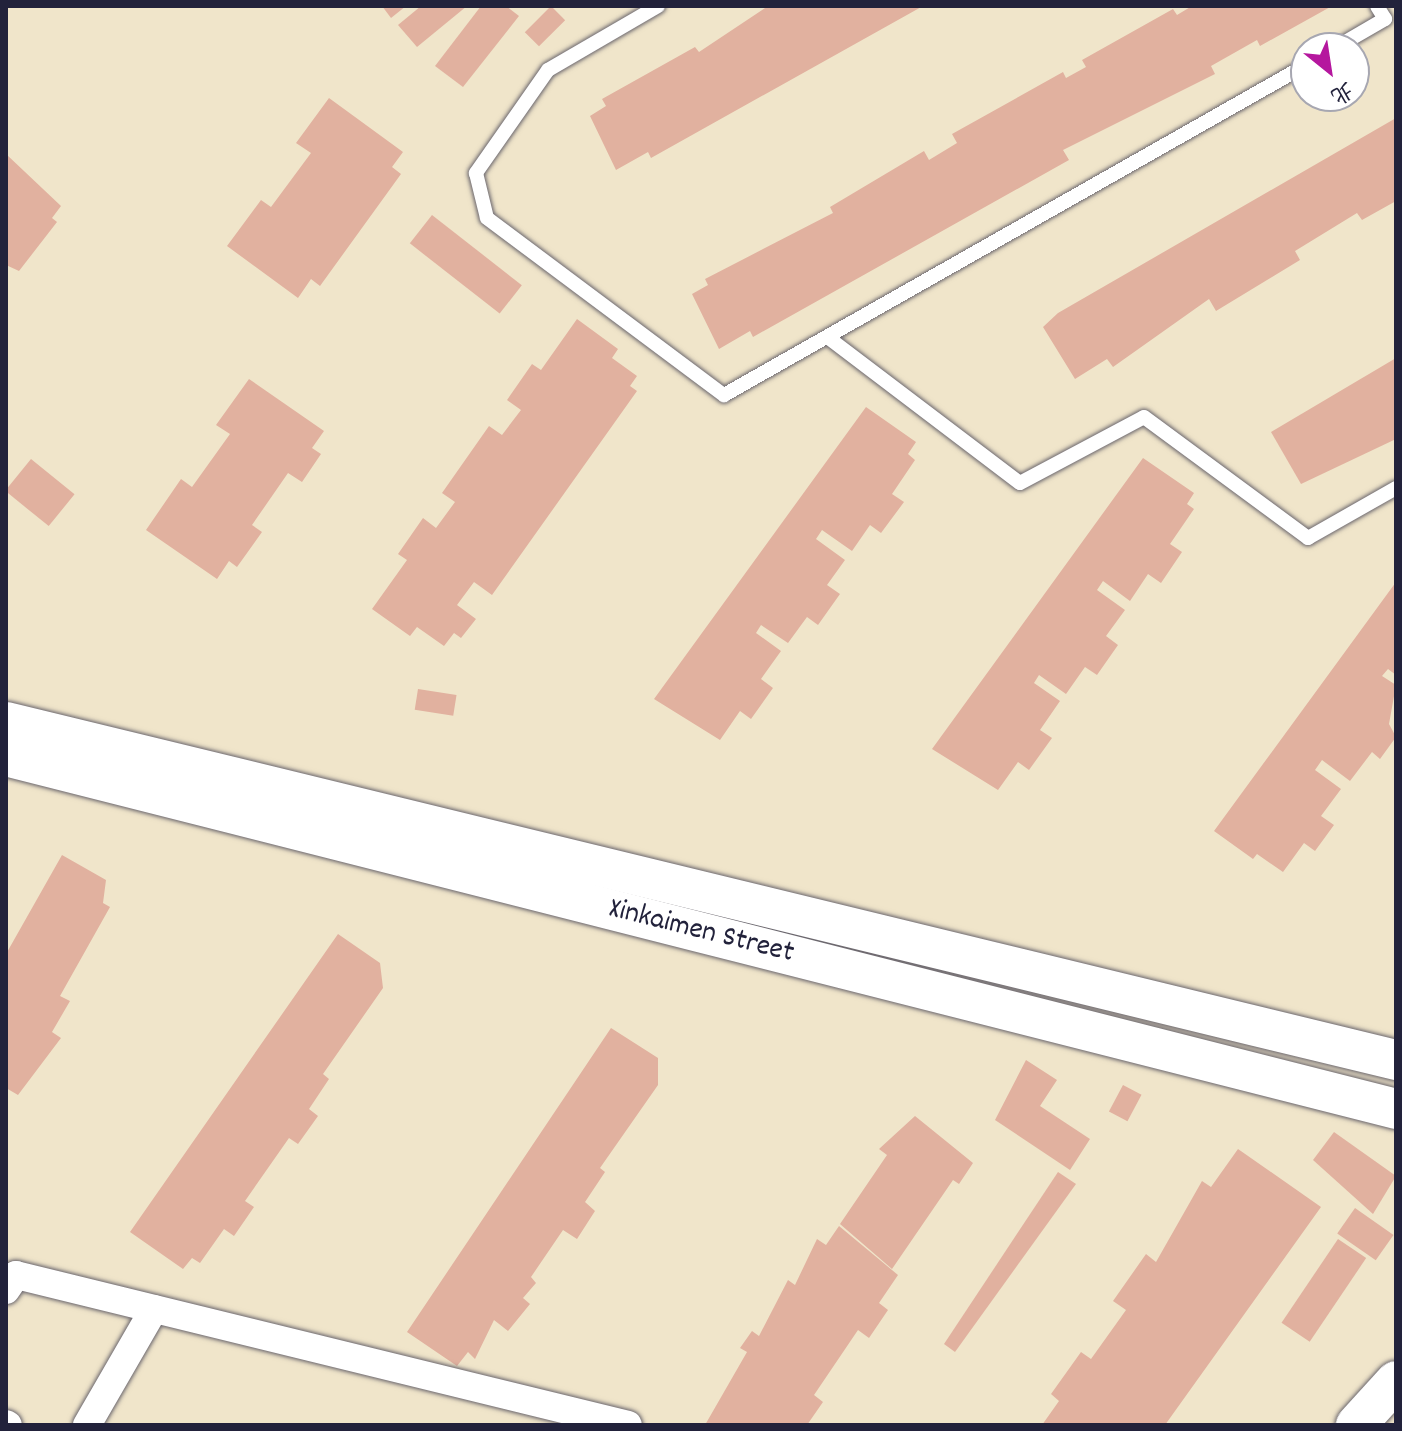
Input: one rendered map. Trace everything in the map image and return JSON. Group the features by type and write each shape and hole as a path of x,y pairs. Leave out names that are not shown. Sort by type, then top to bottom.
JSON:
{"street":[{"name":"Xinkaimen Street","path":"6,722 1396,1060"},
{"name":"Xinkaimen Street","path":"6,756 1396,1109"},
{"path":"6,1290 16,1275 628,1425"},
{"path":"87,1425 154,1309"},
{"path":"1356,1425 1396,1381"}],"lane":[{"path":"658,6 548,70 476,173 487,218 724,395 830,339 1290,74"},
{"path":"1363,32 1385,19 1377,6"},
{"path":"830,339 1020,483 1144,417 1308,538 1396,488"}],"building":[{"path":"382,6 406,6 391,18"},
{"path":"421,6 467,6 417,47 398,25"},
{"path":"481,6 506,6 519,16 463,87 435,66"},
{"path":"551,6 565,20 539,46 525,32"},
{"path":"768,6 923,6 651,158 648,152 616,170 590,116 606,106 602,99 695,47 699,52"},
{"path":"1192,6 1332,6 1260,46 1257,40 1211,66 1215,74 1063,150 1069,160 753,337 750,331 719,349 692,294 708,285 705,279 833,213 830,207 924,151 929,160 957,143 952,134 1063,72 1066,78 1086,67 1082,60 1173,9 1177,15"},
{"path":"329,98 403,152 392,167 401,174 320,286 311,279 298,298 227,246 261,200 271,207 311,153 296,143"},
{"path":"1396,118 1396,201 1362,220 1357,213 1295,251 1300,260 1216,311 1209,299 1113,367 1107,359 1075,379 1043,327 1058,313"},
{"path":"6,154 61,206 52,218 57,222 19,271 6,265"},
{"path":"432,215 522,285 500,314 410,243"},
{"path":"577,319 618,349 612,358 637,376 630,386 637,391 492,595 474,582 457,605 476,619 461,638 454,633 444,646 417,627 410,636 372,609 407,560 398,554 423,518 436,528 455,502 442,493 489,426 502,435 521,410 507,400 532,364 541,370"},
{"path":"1396,358 1396,439 1301,484 1271,432"},
{"path":"249,379 324,431 312,448 321,454 302,482 288,473 252,525 262,532 237,567 229,561 217,579 146,530 181,479 192,487 230,434 216,425"},
{"path":"866,407 916,442 908,454 915,460 892,494 904,502 881,533 870,525 852,551 822,530 816,539 845,560 827,585 840,594 818,625 807,617 788,643 761,625 756,633 781,651 761,679 773,688 751,719 740,711 720,740 654,699"},
{"path":"1143,458 1194,493 1187,504 1194,509 1170,544 1182,552 1161,583 1148,574 1130,601 1103,581 1097,590 1125,610 1106,636 1118,645 1097,675 1085,667 1066,694 1039,675 1034,683 1060,701 1040,730 1052,738 1029,770 1018,762 998,790 932,749"},
{"path":"31,459 75,494 49,526 6,492"},
{"path":"1396,582 1396,675 1388,669 1382,676 1396,685 1389,724 1396,737 1380,759 1372,752 1350,781 1322,760 1315,770 1341,789 1321,816 1334,825 1315,851 1304,843 1283,872 1257,854 1253,859 1214,831"},
{"path":"418,689 457,695 453,716 415,710"},
{"path":"62,855 106,880 103,903 110,907 60,996 70,1001 52,1032 61,1038 18,1095 6,1088 6,954"},
{"path":"338,934 380,963 383,988 323,1074 329,1079 309,1109 318,1116 298,1144 289,1138 245,1201 254,1207 234,1236 224,1229 200,1263 192,1258 183,1269 130,1232"},
{"path":"611,1028 658,1058 658,1085 600,1168 605,1172 585,1202 595,1211 577,1239 563,1230 531,1277 536,1283 523,1298 530,1304 508,1331 494,1320 475,1359 468,1352 457,1366 407,1332"},
{"path":"1026,1060 1057,1080 1040,1106 1090,1139 1070,1170 995,1120"},
{"path":"1123,1085 1142,1095 1127,1121 1109,1111"},
{"path":"915,1116 973,1163 959,1184 953,1180 892,1269 840,1224 887,1155 879,1149"},
{"path":"1334,1132 1396,1176 1373,1214 1313,1160"},
{"path":"1238,1149 1321,1207 1165,1425 1042,1425 1059,1401 1051,1394 1081,1352 1091,1359 1126,1310 1113,1301 1146,1254 1156,1262 1202,1181 1211,1187"},
{"path":"1058,1172 1076,1184 955,1352 944,1344"},
{"path":"1355,1208 1394,1235 1376,1260 1337,1233"},
{"path":"839,1226 898,1275 879,1303 888,1310 869,1338 858,1330 814,1395 823,1402 807,1425 705,1425 747,1352 740,1348 752,1331 759,1336 788,1280 795,1285 817,1239 826,1245"},
{"path":"1338,1239 1366,1258 1310,1342 1282,1323"}]}
